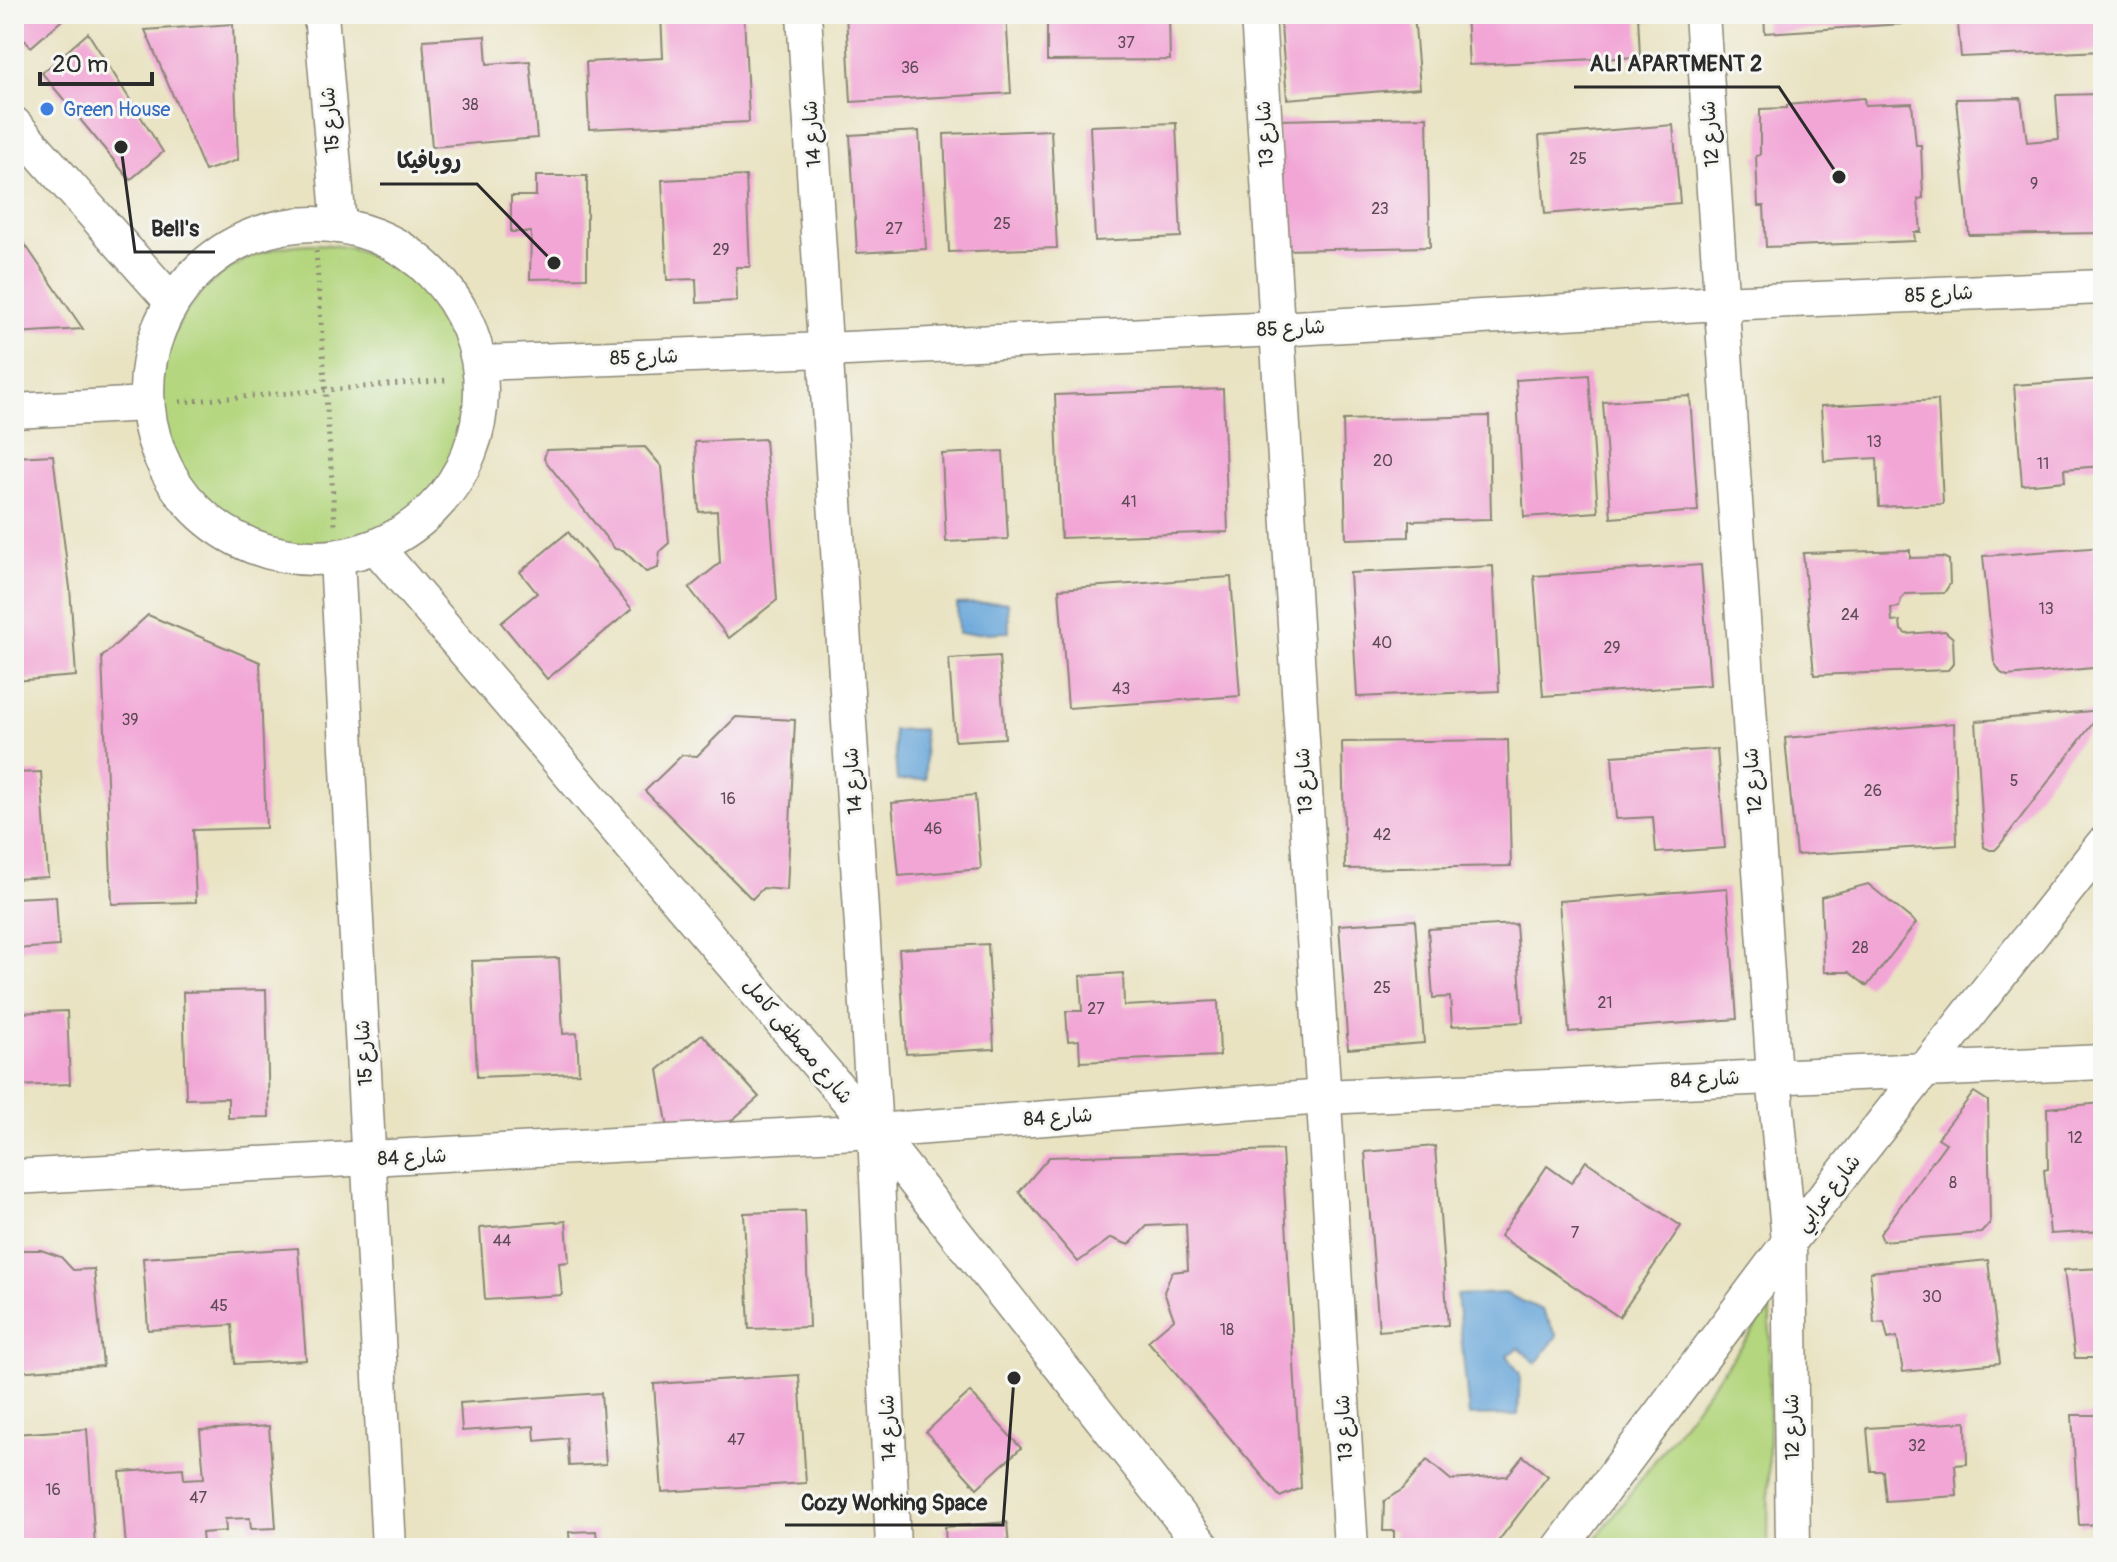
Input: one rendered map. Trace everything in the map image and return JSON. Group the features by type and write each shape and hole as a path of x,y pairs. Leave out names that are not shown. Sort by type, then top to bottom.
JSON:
{"street":[{"name":"شارع 15","path":"321,14 327,225"},
{"name":"شارع 14","path":"804,14 875,1131 893,1548"},
{"name":"شارع 13","path":"1258,14 1351,1548"},
{"name":"شارع 12","path":"1702,14 1774,1076 1789,1242 1793,1548"},
{"path":"14,124 172,302"},
{"path":"327,225 373,235 404,250 432,272 454,299 470,330 480,371 481,409 471,454 448,493 416,525 376,547 337,558 307,559 248,545 221,531 178,489 162,462 152,434 147,404 148,368 156,334 172,302 203,265 233,245 266,231 291,226 327,225"},
{"name":"شارع 85","path":"480,371 1720,303 2103,287"},
{"path":"14,411 147,404"},
{"name":"شارع مصطفى كامل","path":"376,547 875,1131 1204,1548"},
{"name":"شارع 15","path":"337,558 389,1548"},
{"name":"شارع عرابي","path":"1560,1548 1789,1242 2103,844"},
{"name":"شارع 84","path":"14,1177 875,1131 1324,1097 2103,1062"}],"path":[{"path":"327,225 326,390 337,558"},
{"path":"147,404 326,390 480,371"}],"green space":[{"path":"313,244 343,247 371,256 398,270 421,289 440,312 454,339 463,367 466,397 463,427 454,455 440,482 421,505 398,524 371,538 343,547 313,550 283,547 255,538 228,524 205,505 186,482 172,455 163,427 160,397 163,367 172,339 186,312 205,289 228,270 255,256 283,247"},
{"path":"1770,1308 1768,1548 1589,1548"},
{"path":"2012,1540 2012,1548 1922,1548"}],"water":[{"path":"1008,602 1009,632 958,634 957,604"},
{"path":"923,729 926,779 897,781 893,730"},
{"path":"1505,1293 1542,1310 1557,1336 1536,1363 1519,1348 1507,1355 1520,1374 1518,1415 1469,1416 1457,1295"}],"building":[{"path":"14,14 69,14 31,47 14,28"},
{"path":"589,14 643,14 644,16 589,19"},
{"path":"661,14 744,14 749,122 589,129 586,62 663,58"},
{"path":"846,14 1006,14 1011,93 851,102"},
{"path":"1047,14 1169,14 1170,60 1047,61"},
{"path":"1280,14 1414,14 1420,88 1287,99"},
{"path":"1466,14 1638,14 1640,57 1469,65"},
{"path":"1764,14 1901,14 1902,24 1765,33"},
{"path":"1957,14 2103,14 2103,51 1961,57"},
{"path":"233,24 238,160 205,171 145,30"},
{"path":"88,33 163,152 130,180 42,73"},
{"path":"485,36 487,64 530,61 537,138 432,147 423,40"},
{"path":"2103,94 2101,233 1969,235 1956,99 2021,98 2027,142 2059,139 2056,95"},
{"path":"1864,98 1865,105 1912,103 1916,145 1921,145 1923,198 1918,199 1921,232 1914,232 1915,241 1766,247 1764,206 1758,206 1756,156 1760,155 1760,109"},
{"path":"1427,117 1430,247 1282,250 1278,120"},
{"path":"1176,123 1181,237 1095,241 1090,126"},
{"path":"1673,125 1680,203 1545,214 1539,136"},
{"path":"1051,130 1057,248 949,252 944,134"},
{"path":"919,131 926,249 857,253 850,135"},
{"path":"536,176 587,176 587,278 530,279 531,232 511,232 511,196 536,196"},
{"path":"746,176 750,267 736,267 737,301 697,303 696,279 667,280 662,180"},
{"path":"22,240 83,329 14,333 14,243"},
{"path":"1589,375 1598,512 1524,517 1516,380"},
{"path":"2103,379 2103,466 2064,469 2065,481 2022,485 2014,385"},
{"path":"1223,389 1228,532 1061,538 1055,395"},
{"path":"1690,396 1698,511 1611,518 1603,402"},
{"path":"1938,400 1943,504 1879,507 1877,458 1824,461 1821,406"},
{"path":"1489,416 1491,519 1409,521 1409,537 1346,539 1343,420"},
{"path":"765,439 777,600 729,638 689,588 720,563 717,511 699,512 695,442"},
{"path":"645,447 662,467 669,543 660,551 658,568 646,572 623,550 615,549 544,459 546,450"},
{"path":"1003,451 1008,539 946,542 942,454"},
{"path":"53,455 70,588 76,676 14,681 14,457"},
{"path":"568,532 632,609 547,679 501,623 537,593 520,572"},
{"path":"2103,547 2103,667 2007,676 2001,673 1994,662 1983,556"},
{"path":"1910,550 1910,558 1943,557 1949,560 1950,584 1944,593 1905,594 1899,607 1891,608 1892,622 1900,621 1901,630 1906,634 1945,631 1953,638 1954,663 1948,670 1814,675 1803,553"},
{"path":"1701,565 1710,685 1543,696 1534,576"},
{"path":"1493,566 1499,691 1357,697 1350,573"},
{"path":"1231,577 1240,696 1068,708 1059,589"},
{"path":"148,615 260,662 266,828 193,830 196,902 112,904 102,657"},
{"path":"999,656 1005,738 955,741 949,659"},
{"path":"2103,710 1999,846 1995,850 1984,847 1976,721"},
{"path":"736,717 795,720 787,890 763,888 752,899 645,791 682,755 697,756"},
{"path":"1954,723 1957,845 1796,855 1785,738"},
{"path":"1508,740 1511,866 1345,869 1342,742"},
{"path":"1717,749 1725,848 1656,853 1653,817 1616,819 1612,756"},
{"path":"41,772 48,877 14,879 14,773"},
{"path":"975,795 981,869 899,876 892,803"},
{"path":"1868,884 1916,923 1867,986 1849,972 1824,972 1821,897"},
{"path":"1727,888 1737,1019 1569,1032 1559,901"},
{"path":"56,896 59,946 14,949 14,898"},
{"path":"1415,920 1424,1043 1348,1049 1339,925"},
{"path":"1516,924 1523,1022 1452,1026 1450,997 1433,998 1428,929"},
{"path":"988,944 994,1049 906,1054 899,949"},
{"path":"559,958 563,1034 577,1033 579,1073 477,1077 472,961"},
{"path":"1123,973 1124,1006 1218,1001 1220,1056 1080,1062 1079,1040 1068,1041 1066,1011 1082,1011 1080,976"},
{"path":"266,990 269,1117 228,1118 228,1098 186,1099 183,992"},
{"path":"67,1011 70,1084 14,1086 14,1013"},
{"path":"702,1034 759,1097 717,1133 668,1129 658,1070"},
{"path":"1974,1092 1988,1101 1990,1223 1981,1233 1883,1241 1880,1234 1946,1143 1938,1138"},
{"path":"2103,1103 2103,1231 2050,1234 2044,1170 2048,1169 2047,1108"},
{"path":"1435,1146 1448,1325 1379,1331 1365,1152"},
{"path":"1282,1150 1301,1488 1280,1497 1148,1341 1174,1319 1164,1292 1172,1272 1188,1270 1186,1224 1147,1226 1129,1245 1111,1238 1078,1262 1019,1192 1049,1157"},
{"path":"1586,1161 1681,1226 1619,1317 1500,1236 1547,1166 1571,1183"},
{"path":"805,1211 809,1327 749,1329 744,1213"},
{"path":"566,1221 569,1262 559,1263 562,1295 485,1300 480,1228"},
{"path":"298,1248 306,1360 235,1364 232,1325 148,1330 143,1258"},
{"path":"14,1250 41,1250 61,1257 73,1270 94,1269 103,1366 14,1372"},
{"path":"1988,1260 2000,1363 1903,1372 1897,1337 1888,1339 1884,1322 1874,1323 1870,1272"},
{"path":"2103,1268 2103,1358 2075,1358 2064,1270"},
{"path":"799,1375 806,1483 662,1492 654,1384"},
{"path":"970,1392 1021,1448 977,1488 926,1432"},
{"path":"601,1393 606,1464 569,1466 567,1438 535,1441 534,1426 462,1431 460,1403"},
{"path":"2072,1415 2103,1415 2103,1524 2079,1525"},
{"path":"1966,1422 1967,1464 1955,1465 1957,1496 1886,1501 1883,1471 1871,1471 1867,1428"},
{"path":"269,1426 276,1528 251,1529 250,1518 225,1519 226,1531 202,1533 203,1543 126,1548 120,1472 183,1468 184,1479 204,1478 200,1430"},
{"path":"87,1429 95,1546 14,1548 14,1434"},
{"path":"1523,1456 1548,1476 1493,1548 1399,1548 1394,1545 1394,1531 1383,1531 1384,1501 1403,1489 1427,1460 1451,1480 1507,1476"},
{"path":"1007,1522 1009,1548 946,1548 945,1527"},
{"path":"596,1531 598,1548 570,1548 569,1532"}],"place":[{"name":"Green House","path":"47,109"},
{"name":"Bell's","path":"121,147"},
{"name":"ALI APARTMENT 2","path":"1839,177"},
{"name":"روبافيكا","path":"554,263"},
{"name":"Cozy Working Space","path":"1014,1378"}]}
